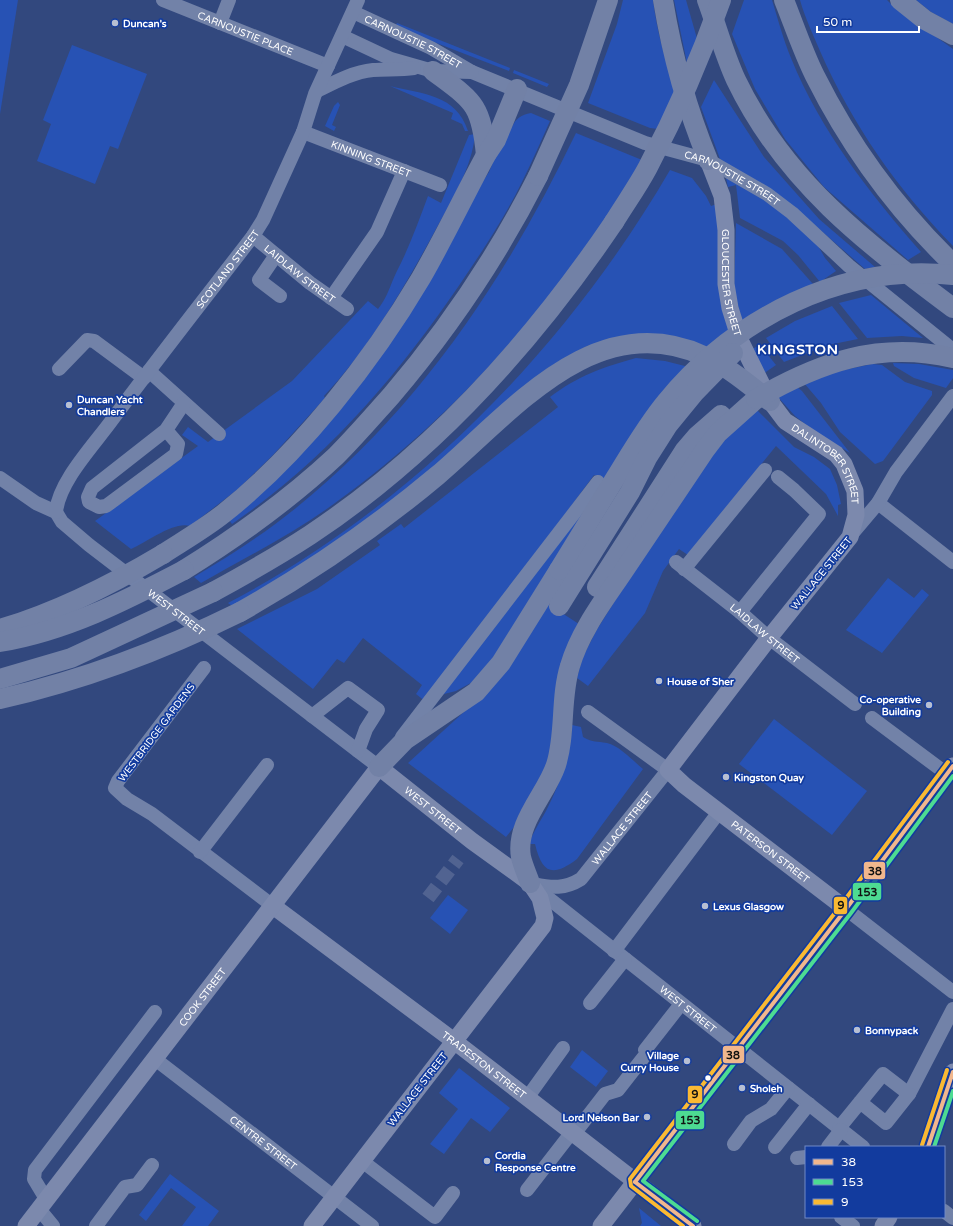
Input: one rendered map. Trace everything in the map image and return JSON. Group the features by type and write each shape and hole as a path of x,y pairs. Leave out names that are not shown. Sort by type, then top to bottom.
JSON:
{"highway":[{"path":"0,642 54,629 92,615 120,603 184,570 213,552 284,499 336,456 417,366 455,315 505,237 538,176 579,85 608,0"},
{"path":"663,0 669,35 687,102 708,160"},
{"path":"707,0 724,52 736,80 754,112 788,163 808,186 850,227 892,262 953,308"},
{"path":"0,679 70,658 213,592 261,566 310,535 355,503 427,442 511,357 577,276 614,222 647,169 674,116 710,32 721,0"},
{"path":"784,0 815,76 845,128 890,195 911,221 953,264"},
{"path":"900,0 925,20 953,35"},
{"path":"427,70 473,104 480,117 484,130 486,155"},
{"path":"0,630 45,615 78,600 163,554 223,514 260,481 332,404 370,356 421,278 486,155 496,140 517,89"},
{"path":"379,767 405,740 476,692 492,675 501,663 638,442 666,402 696,368 758,320 815,293 852,281 888,275 920,273 953,275"},
{"path":"559,606 630,492 647,458 668,425 695,392 778,310"},
{"path":"0,699 47,688 113,667 163,648 240,612 294,582 343,549 439,474 534,389 571,365 591,355 624,346 648,344 679,348 704,356 731,371 763,400"},
{"path":"530,883 521,856 522,836 532,811 551,779 559,754 564,703 570,665 587,628 705,450 718,433 786,382 814,370 860,357 886,352 901,351 953,358"},
{"path":"577,618 685,450 706,427 730,409 763,400"}],"main road":[{"name":"GLOUCESTER STREET","path":"708,160 722,196 726,230 726,284 730,308 740,340 763,400"},
{"name":"DALINTOBER STREET","path":"763,400 785,421 836,454 844,464 855,491 856,499 856,515 850,537"},
{"name":"WALLACE STREET","path":"668,770 769,638 850,537"},
{"name":"WEST STREET","path":"379,767 472,841 530,883"},
{"name":"COOK STREET","path":"26,1226 379,767"},
{"name":"PATERSON STREET","path":"668,770 684,785 846,909"},
{"path":"601,1226 737,1048 846,909 950,770"},
{"name":"WALLACE STREET","path":"312,1226 543,926 545,918 540,898 530,883"},
{"name":"TRADESTON STREET","path":"273,906 454,1041 573,1133 688,1225"},
{"path":"928,1146 953,1072"}],"street":[{"name":"CARNOUSTIE PLACE","path":"162,0 328,66"},
{"path":"220,23 229,0"},
{"name":"CARNOUSTIE STREET","path":"356,6 472,72 645,142 708,160 767,194 792,213 849,266 953,350"},
{"name":"SCOTLAND STREET","path":"56,512 57,504 69,479 146,374 253,236 263,220 303,132 317,90 356,6"},
{"name":"CARNOUSTIE STREET","path":"342,36 390,59 427,70"},
{"name":"CARNOUSTIE STREET","path":"317,90 356,74 374,70 472,72"},
{"name":"KINNING STREET","path":"303,132 440,185"},
{"path":"331,298 377,232 404,172"},
{"name":"LAIDLAW STREET","path":"253,236 347,309"},
{"path":"276,255 259,280 280,296"},
{"path":"59,368 87,340 94,342 146,374 184,403 219,434"},
{"name":"WALLACE STREET","path":"850,537 878,503 896,472 953,396"},
{"path":"166,430 178,444 176,454 106,506 94,506 89,502 88,497 92,488 166,430 184,403"},
{"name":"LAIDLAW STREET","path":"765,470 680,566 740,612 769,638 855,704"},
{"path":"740,612 819,514 778,477"},
{"name":"WEST STREET","path":"0,478 36,503 56,512 62,522 89,544 379,767"},
{"path":"379,767 598,482"},
{"path":"878,503 953,562"},
{"name":"WESTBRIDGE GARDENS","path":"204,668 118,781 115,788 127,799 152,814 273,906"},
{"path":"312,716 348,688 378,710 366,729 358,751"},
{"name":"PATERSON STREET","path":"588,712 668,770"},
{"path":"872,718 950,770"},
{"path":"200,852 268,765"},
{"name":"WALLACE STREET","path":"530,883 559,888 572,885 581,880 668,770"},
{"path":"590,1003 619,955 719,812"},
{"name":"WEST STREET","path":"530,883 862,1146"},
{"name":"PATERSON STREET","path":"846,909 953,992"},
{"path":"527,1190 605,1094 618,1090 681,1004"},
{"path":"860,1102 886,1123 909,1094 953,1009"},
{"path":"53,1226 34,1179 35,1170 155,1012"},
{"path":"527,1098 563,1048"},
{"name":"CENTRE STREET","path":"155,1059 372,1226"},
{"path":"829,1146 860,1102 883,1074 909,1094"},
{"path":"734,1144 751,1122 772,1109 788,1088"},
{"path":"775,1147 809,1104"},
{"path":"362,1161 435,1217 453,1193"},
{"path":"96,1226 125,1187 137,1185 152,1166"},
{"path":"945,1212 953,1218"},
{"path":"842,1218 853,1226"}],"shaded area":[{"path":"0,0 18,0 0,114"},
{"path":"623,0 653,0 662,46 677,91 658,129 650,128 588,103 617,24"},
{"path":"674,0 686,0 698,42 688,68"},
{"path":"744,0 772,0 791,58 816,111 831,136 865,184 921,252 908,260 824,187 785,139 755,89 732,34"},
{"path":"800,0 887,0 893,6 953,49 953,246 913,201 895,178 862,130 847,105 820,51"},
{"path":"916,0 953,0 953,24 931,12"},
{"path":"397,23 510,68 509,71 395,27"},
{"path":"72,45 147,74 118,149 110,146 95,184 37,161 51,124 43,120"},
{"path":"514,70 549,84 547,87 513,73"},
{"path":"714,80 764,157 819,219 875,267 865,269 811,222 720,159 701,107"},
{"path":"390,86 426,94 446,103 455,109 463,119 468,131 465,131 462,124 451,119 453,113"},
{"path":"338,102 340,105 332,125 336,127 334,131 325,126 334,106"},
{"path":"531,113 550,121 529,167 515,196 492,236 434,321 383,386 327,446 297,474 232,524 229,520 270,483 472,198 489,172 508,125 512,127 519,117"},
{"path":"576,133 642,160 592,241 549,301 451,406 384,466 303,525 201,583 194,577 259,536 296,508 341,469 383,427 422,383 457,337 490,288 549,187"},
{"path":"475,134 470,159 455,195 399,295 356,358 324,396 325,398 273,455 238,489 190,526 176,526 131,549 95,521 198,446 182,435 188,427 208,442 292,381 368,301 378,309 386,296 405,254 428,196 441,203 469,135"},
{"path":"670,170 692,178 706,196 711,206 717,204 733,331 710,349 681,338 658,335 623,338 587,346 553,365 388,507 236,609 228,603 296,564 360,520 421,471 479,418 533,361 583,300 628,236"},
{"path":"726,178 761,197 785,215 817,244 825,258 836,271 820,282 798,255 783,241 740,218 736,185 728,187"},
{"path":"736,223 782,249 813,284 743,322 734,293"},
{"path":"871,295 923,338 902,336 867,338 839,303"},
{"path":"832,306 858,339 828,345 784,362 766,338 795,321"},
{"path":"760,345 776,365 763,374 750,350"},
{"path":"636,358 665,361 689,367 608,483 594,475 426,702 416,694 422,685 363,638 344,663 337,659 313,689 237,629 317,589 380,545 377,541 401,524 404,528 558,407 550,397 560,390 591,373"},
{"path":"893,363 919,364 953,370 953,378 946,388 914,378 894,366"},
{"path":"872,364 882,365 905,382 932,391 932,395 883,461 875,464 840,432 821,403 804,383 830,373"},
{"path":"796,386 802,391 850,453 810,428 795,416 777,396"},
{"path":"757,410 794,447 814,457 830,469 837,485 841,504 838,505 838,516 826,494 776,446 688,555 679,549 663,571 645,613 588,686 577,678 582,659 596,631 704,459"},
{"path":"589,500 594,502 480,678 456,691 440,695"},
{"path":"888,578 914,598 922,589 929,595 882,653 846,630"},
{"path":"548,604 582,626 551,765 522,817 506,837 408,763 489,689"},
{"path":"774,719 867,791 832,835 739,764"},
{"path":"572,725 581,727 583,737 587,739 607,743 617,747 643,769 577,859 561,869 549,870 541,861 535,844 529,844 560,780 567,758"},
{"path":"448,895 468,910 450,934 430,918"},
{"path":"582,1050 608,1071 596,1087 570,1067"},
{"path":"459,1068 510,1108 490,1132 471,1118 444,1154 430,1144 458,1109 439,1093"},
{"path":"170,1174 219,1211 208,1226 182,1226 196,1207 171,1188 146,1221 139,1215"},
{"path":"639,1208 661,1226 640,1226 642,1223"}],"tunnel":[{"path":"428,898 458,859"}],"transit line":[{"name":"9","path":"683,1226 631,1186 630,1179 841,905 948,762"},
{"name":"38","path":"635,1182 846,909 953,766"},
{"name":"153","path":"697,1221 643,1181 851,913 953,776"},
{"name":"9","path":"922,1145 947,1070"},
{"name":"38","path":"928,1146 953,1072"},
{"name":"153","path":"934,1146 953,1091"},
{"name":"38","path":"635,1182 693,1226"}],"place":[{"name":"Duncan's","path":"115,23"},
{"name":"Duncan Yacht Chandlers","path":"69,405"},
{"name":"House of Sher","path":"659,681"},
{"name":"Co-operative Building","path":"929,705"},
{"name":"Kingston Quay","path":"726,777"},
{"name":"Lexus Glasgow","path":"705,906"},
{"name":"Bonnypack","path":"857,1030"},
{"name":"Village Curry House","path":"687,1061"},
{"name":"Sholeh","path":"742,1088"},
{"name":"Lord Nelson Bar","path":"647,1117"},
{"name":"Cordia Response Centre","path":"487,1161"}],"district":[{"name":"KINGSTON","path":"798,349"}]}
